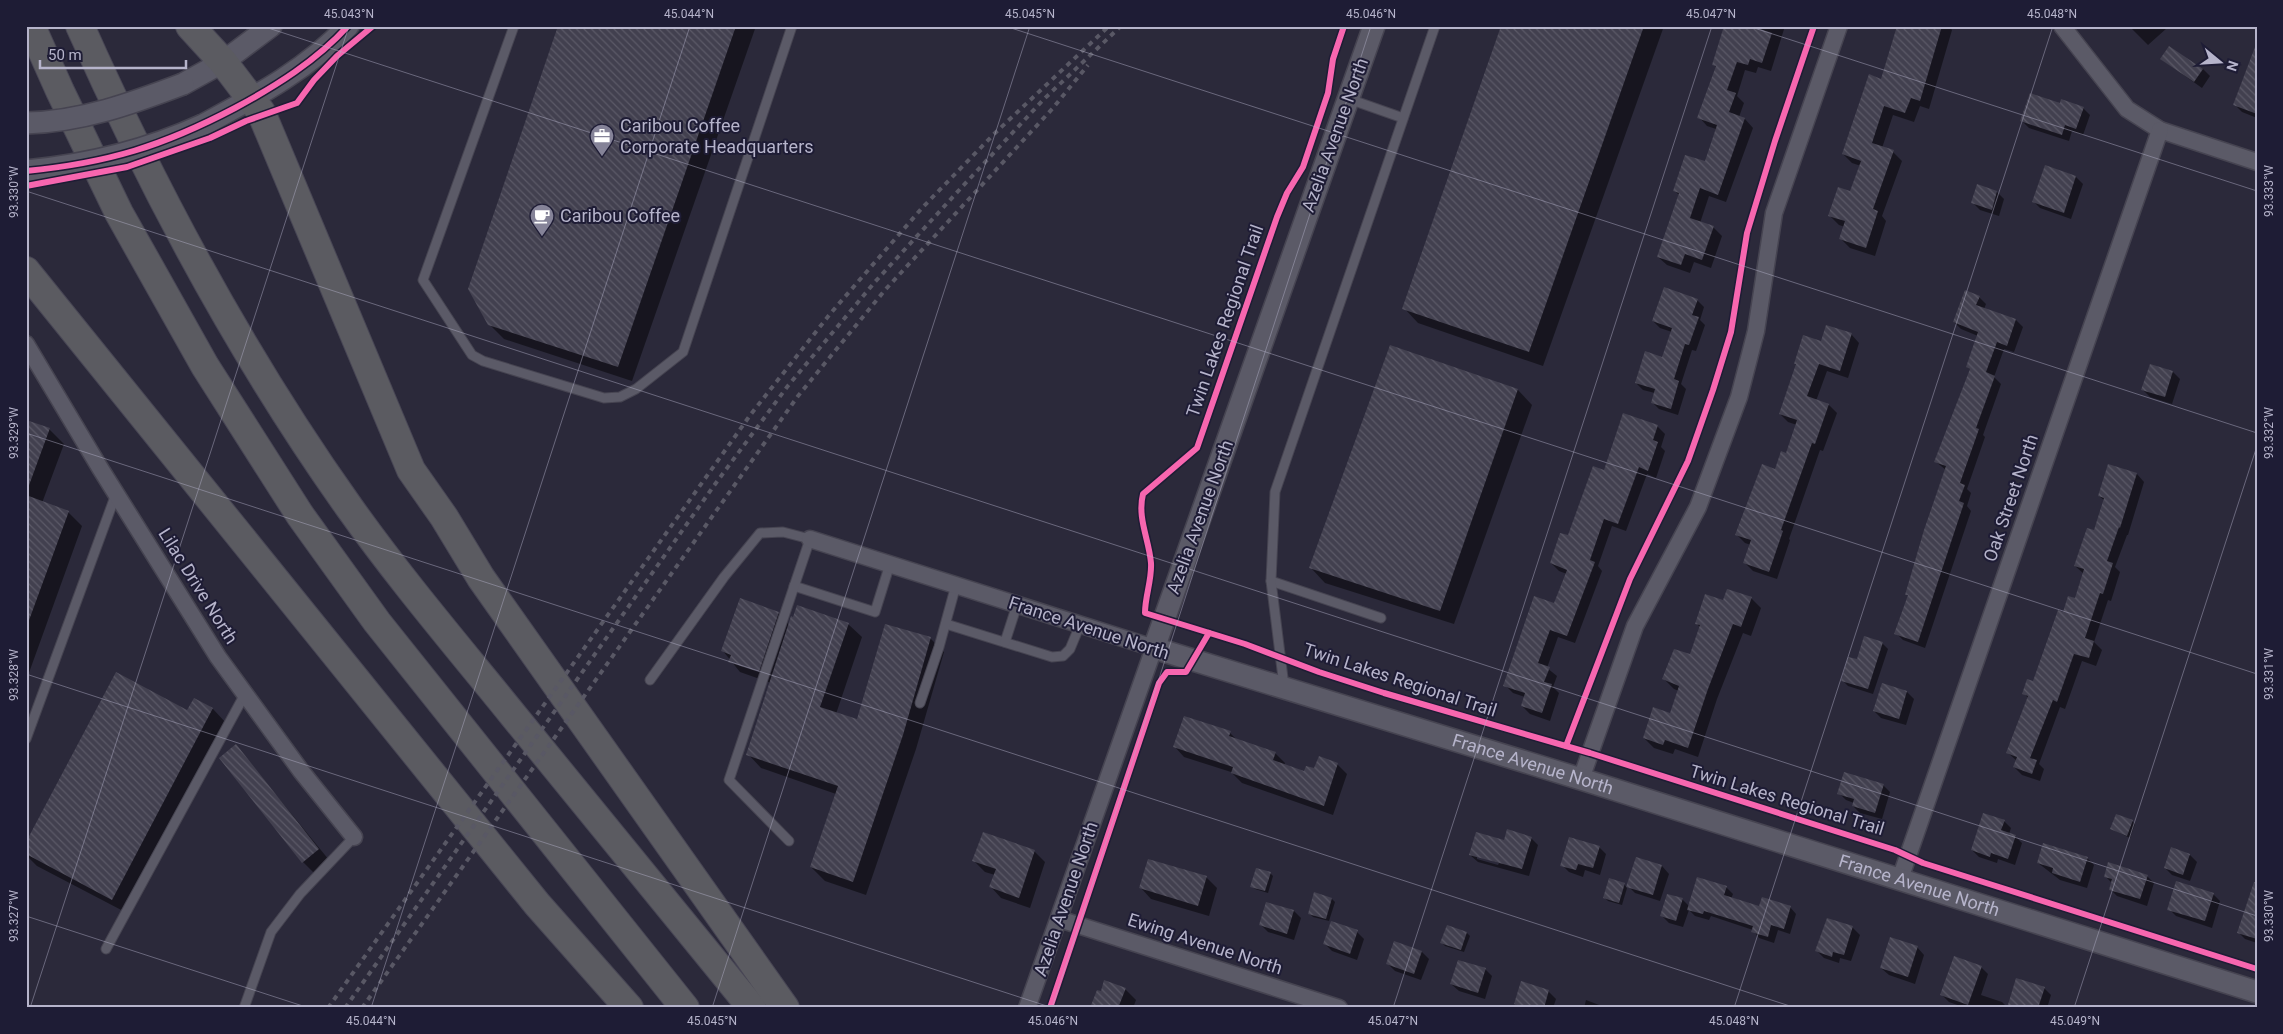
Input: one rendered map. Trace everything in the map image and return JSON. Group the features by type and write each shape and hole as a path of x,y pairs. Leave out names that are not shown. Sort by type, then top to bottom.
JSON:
{"highway":[{"path":"31,26 118,213 205,366 300,515 377,622 685,1008"},
{"path":"80,26 126,129 179,227 275,395 350,508 448,635 752,1008"},
{"path":"190,26 223,62 261,112 279,151 297,203 411,470 444,517 481,578 785,1008"},
{"path":"26,270 537,904 628,1008"}],"street":[{"path":"26,123 58,121 89,115 138,101 183,84 223,62 271,26"},
{"path":"26,171 79,165 120,156 162,142 203,124 283,81 307,63 348,26"},
{"name":"Azelia Avenue North","path":"1027,1008 1374,26"},
{"path":"1582,779 1634,626 1698,507 1740,397 1756,331 1774,213 1839,26"},
{"path":"2062,26 2127,109 2160,130 2257,162"},
{"name":"Oak Street North","path":"1900,879 2160,130"},
{"name":"Lilac Drive North","path":"26,344 218,658 354,837"},
{"name":"France Avenue North","path":"810,539 1080,625 1582,779 2257,992"},
{"name":"Ewing Avenue North","path":"1059,919 1338,1008"}],"lane":[{"path":"514,26 423,280 472,355 484,361 604,398 620,397 636,389 683,352 792,26"},
{"path":"1284,688 1271,581 1274,492 1435,26"},
{"path":"1348,98 1403,118"},
{"path":"26,738 116,494"},
{"path":"650,680 724,577 760,533 783,532 810,539 729,780 789,841"},
{"path":"794,586 875,612 890,564"},
{"path":"1271,581 1381,618"},
{"path":"920,703 946,624 956,585"},
{"path":"1005,642 1017,605"},
{"path":"946,624 1052,657 1063,656 1070,649 1080,625"},
{"path":"106,949 245,694"},
{"path":"244,1008 271,932 300,894 354,837"}],"building":[{"name":"Caribou Coffee Corporate Headquarters","path":"558,26 736,26 618,367 488,325 468,289"},
{"path":"1501,26 1644,26 1529,352 1402,309"},
{"path":"1724,26 1751,26 1772,33 1762,63 1750,59 1748,65 1737,62 1727,90 1736,93 1729,112 1745,118 1718,195 1700,188 1690,218 1714,226 1702,260 1685,254 1681,265 1657,257 1679,193 1673,191 1685,155 1705,161 1717,125 1697,118 1716,66 1712,65"},
{"path":"1897,26 1942,26 1920,101 1911,98 1905,113 1884,106 1872,143 1894,150 1873,209 1878,211 1866,248 1839,239 1845,221 1828,216 1838,187 1850,191 1861,161 1842,154 1869,74 1881,79"},
{"path":"2169,46 2203,69 2194,82 2160,59"},
{"path":"2255,47 2257,47 2257,114 2233,105"},
{"path":"2030,93 2060,103 2061,99 2084,107 2076,129 2065,125 2062,135 2020,121"},
{"path":"2045,165 2076,176 2064,213 2032,202"},
{"path":"1977,184 1997,191 1992,210 1971,203"},
{"path":"1664,287 1698,299 1692,315 1699,317 1689,345 1685,344 1674,379 1679,381 1671,409 1651,403 1655,389 1635,383 1645,351 1662,357 1672,328 1652,321"},
{"path":"1965,290 1980,296 1976,305 2016,319 2007,346 1997,342 1986,372 1995,376 1976,428 1979,429 1960,483 1965,485 1959,501 1964,503 1918,642 1894,634 1908,595 1905,595 1924,530 1946,466 1934,462 1970,369 1966,367 1978,332 1953,322"},
{"path":"1826,325 1852,333 1840,371 1819,364 1807,396 1829,404 1815,444 1812,443 1781,530 1783,531 1769,572 1743,563 1751,540 1735,535 1762,464 1775,469 1781,451 1786,453 1797,420 1779,414 1796,364 1794,364 1803,335 1821,341"},
{"path":"1390,345 1518,389 1440,611 1309,568"},
{"path":"2150,364 2173,371 2165,397 2141,390"},
{"path":"1623,413 1658,425 1653,440 1658,442 1648,471 1639,467 1618,524 1604,519 1590,560 1595,562 1567,636 1550,630 1538,663 1550,667 1544,682 1552,684 1542,713 1521,706 1525,693 1503,686 1534,596 1554,603 1567,570 1550,563 1560,533 1568,535 1593,466 1604,470"},
{"path":"26,420 50,428 28,488 26,488"},
{"path":"2108,464 2137,473 2120,528 2107,561 2113,563 2103,594 2100,593 2085,638 2094,641 2089,658 2074,654 2057,702 2053,700 2030,758 2037,760 2032,774 2013,767 2017,757 2006,753 2028,696 2022,694 2027,679 2033,681 2058,610 2063,612 2068,596 2075,598 2084,569 2074,566 2087,528 2094,530 2104,498 2098,496"},
{"path":"26,495 69,511 28,623 26,622"},
{"path":"1727,589 1752,597 1741,627 1733,624 1688,748 1665,740 1663,745 1643,738 1653,707 1670,713 1679,686 1662,679 1674,649 1690,654 1700,625 1695,624 1705,594 1723,600"},
{"path":"740,598 779,612 759,672 728,662 731,655 721,651"},
{"path":"797,605 849,623 820,707 857,719 885,624 931,637 903,735 853,882 810,867 838,786 746,755 791,616 793,617"},
{"path":"1864,636 1883,642 1868,689 1841,681 1848,657 1857,659"},
{"path":"116,672 187,710 194,698 213,708 112,900 26,854 26,842"},
{"path":"1882,683 1907,691 1899,719 1873,711"},
{"path":"1184,716 1231,731 1229,736 1276,752 1273,760 1304,771 1306,766 1314,768 1319,756 1338,763 1324,806 1231,773 1233,767 1173,747"},
{"path":"236,744 319,849 302,863 219,758"},
{"path":"1844,772 1884,784 1875,813 1852,806 1854,799 1837,794"},
{"path":"1983,813 2005,820 2001,830 2016,835 2008,859 1991,853 1990,857 1971,850"},
{"path":"2116,814 2133,820 2127,836 2110,829"},
{"path":"1507,829 1532,837 1522,869 1469,855 1476,832 1504,840"},
{"path":"983,832 1035,850 1019,898 989,887 996,869 972,861"},
{"path":"1569,837 1600,846 1593,868 1578,864 1576,870 1560,866"},
{"path":"2043,843 2088,857 2080,882 2052,873 2053,868 2037,863"},
{"path":"2171,847 2190,854 2183,875 2164,868"},
{"path":"1636,857 1662,865 1653,895 1626,887"},
{"path":"1148,859 1207,876 1198,906 1139,888"},
{"path":"2108,862 2148,875 2140,899 2109,890 2112,879 2104,877"},
{"path":"1256,868 1271,872 1265,891 1250,887"},
{"path":"1697,877 1727,886 1724,895 1759,906 1762,897 1791,906 1784,929 1771,925 1768,937 1751,932 1753,926 1704,911 1703,914 1687,910"},
{"path":"1609,878 1625,883 1619,903 1603,898"},
{"path":"2176,881 2214,893 2205,921 2167,910"},
{"path":"2254,882 2257,882 2257,939 2237,933"},
{"path":"1314,892 1332,898 1326,919 1308,914"},
{"path":"1667,894 1683,898 1676,921 1660,916"},
{"path":"1266,902 1294,910 1287,934 1259,925"},
{"path":"1827,918 1853,926 1844,955 1833,952 1832,957 1815,951"},
{"path":"1331,921 1358,930 1350,954 1323,944"},
{"path":"1447,925 1467,932 1461,950 1440,943"},
{"path":"1890,937 1918,946 1908,977 1880,968"},
{"path":"1394,941 1422,951 1414,974 1386,964"},
{"path":"1954,956 1982,966 1968,1005 1940,995"},
{"path":"1458,960 1486,968 1478,993 1450,984"},
{"path":"2016,978 2045,987 2038,1008 2007,1008"},
{"path":"1104,980 1126,988 1118,1008 1090,1008 1097,990 1101,991"},
{"path":"1521,981 1549,990 1544,1008 1525,1008 1514,1004"}],"railway":[{"path":"328,1008 751,414 830,314 922,208 994,134 1109,26"},
{"path":"345,1008 713,487 787,387 874,283 961,188 1044,99 1121,26"},
{"path":"362,1008 798,396 885,290 1053,108 1088,65"}],"cycle path":[{"path":"26,171 56,168 109,158 159,143 184,133 235,108 280,82 309,62 348,26"},
{"path":"26,186 127,167 210,138 246,121 297,103 314,80 337,56 373,26"},
{"name":"Twin Lakes Regional Trail","path":"1344,26 1333,59 1328,93 1303,167 1287,193 1277,217 1197,448 1143,494 1141,512 1151,563 1145,613 1245,644 1319,672 1384,693 1590,753 1895,850 1923,863 2257,969"},
{"path":"1566,746 1630,579 1688,461 1713,390 1731,332 1747,233 1775,141 1814,26"},
{"path":"1050,1008 1159,683 1167,672 1186,672 1209,633"}],"place":[{"name":"Caribou Coffee Corporate Headquarters","path":"602,157"},
{"name":"Caribou Coffee","path":"542,237"}]}
